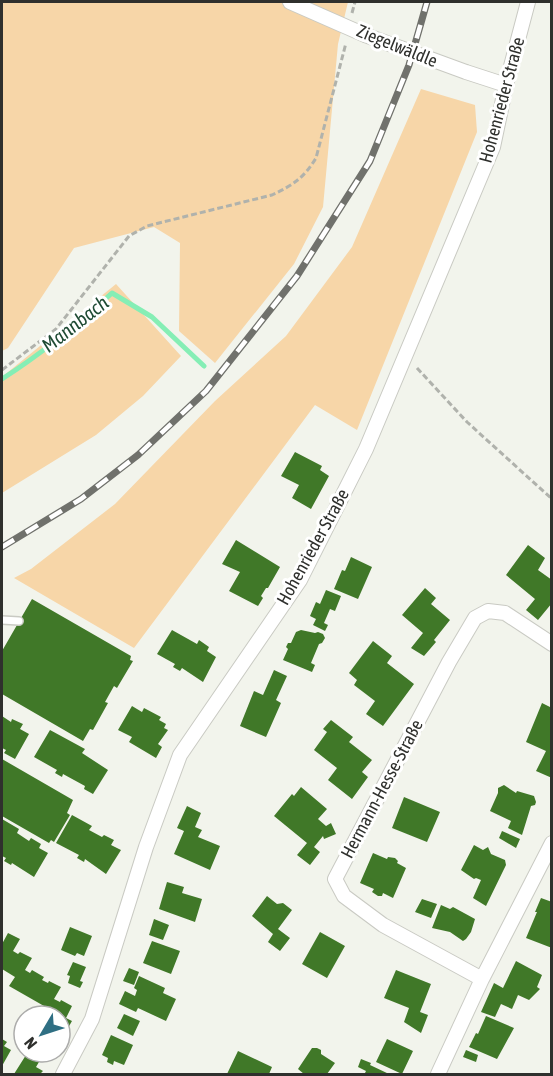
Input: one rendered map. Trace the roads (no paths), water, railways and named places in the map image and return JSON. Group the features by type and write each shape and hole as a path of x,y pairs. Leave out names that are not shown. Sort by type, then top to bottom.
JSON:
{"street":[{"name":"Ziegelwäldle","path":"290,2 365,35 506,85"},
{"name":"Hohenrieder Straße","path":"63,1074 92,1019 146,847 180,755 300,580 366,449 493,147 506,85 528,2"},
{"name":"Hermann-Hesse-Straße","path":"482,980 383,925 344,896 335,879 449,662 475,618 488,611 505,613 552,644"},
{"path":"438,1074 482,980 552,843"}],"lane":[{"path":"2,620 20,621"}],"waterway":[{"name":"Mannbach","path":"2,379 58,339 112,293 152,317 204,366"}],"railway":[{"path":"2,547 81,499 138,455 206,391 297,276 370,161 409,65 427,2"}]}
